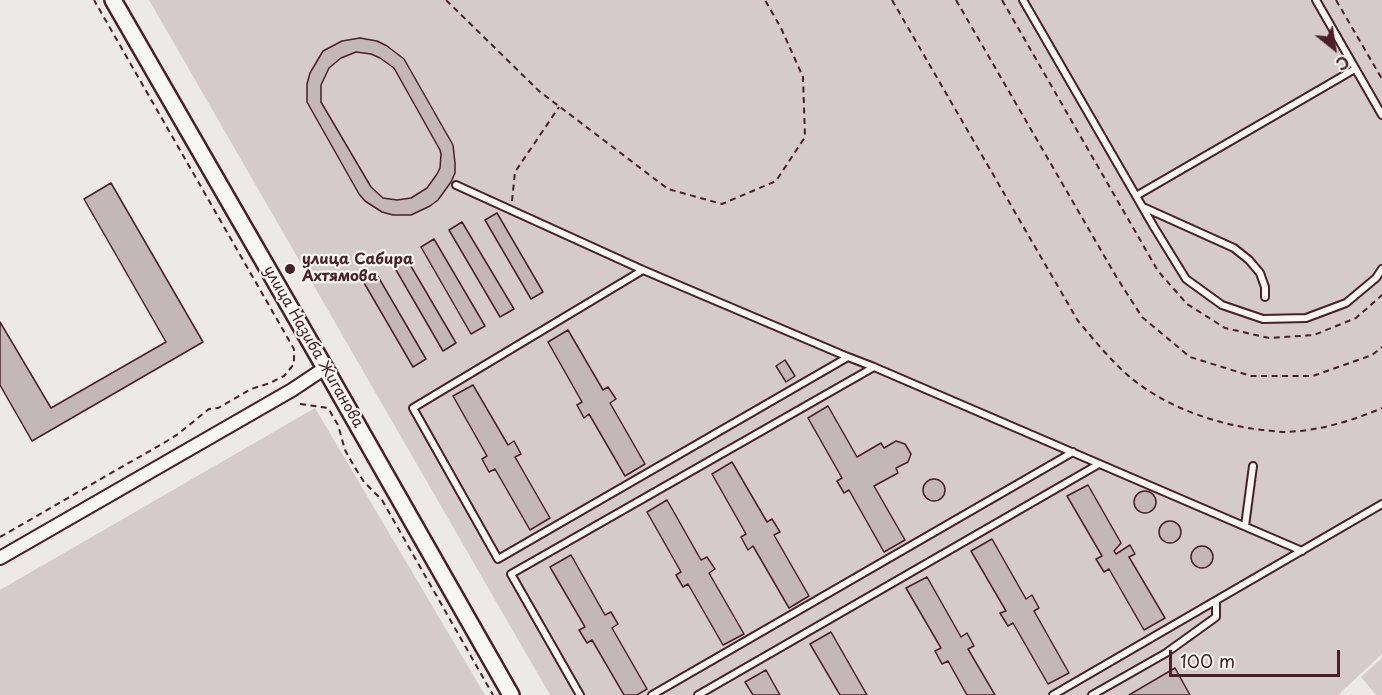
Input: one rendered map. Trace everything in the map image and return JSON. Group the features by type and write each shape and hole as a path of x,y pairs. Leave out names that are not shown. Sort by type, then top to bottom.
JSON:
{"street":[{"name":"улица Назиба Жиганова","path":"113,0 326,368 511,695"},
{"path":"0,558 292,390 326,368"}],"lane":[{"path":"1023,0 1186,279 1222,305 1263,319 1306,318 1346,303 1376,278 1382,269"},
{"path":"1316,0 1382,115"},
{"path":"1136,196 1355,69"},
{"path":"456,185 643,270 1302,551"},
{"path":"1142,207 1234,248 1260,273 1265,297"},
{"path":"643,270 413,408 498,559 848,357"},
{"path":"580,695 511,574 874,367"},
{"path":"652,695 1073,452"},
{"path":"698,695 1099,464"},
{"path":"1245,526 1253,466"},
{"path":"1053,695 1382,504"},
{"path":"1092,695 1166,653 1199,630 1216,617 1216,602"}],"path":[{"path":"0,537 167,441 209,409 218,408 251,389 284,376 294,364 294,349 93,0"},
{"path":"446,0 539,91 668,189 722,204 776,182 805,137 803,77 781,28 765,0"},
{"path":"892,0 1078,321 1102,351 1132,379 1168,402 1204,417 1245,428 1284,432 1325,426 1364,416 1382,408"},
{"path":"956,0 1117,278 1142,317 1190,357 1251,376 1313,376 1372,355 1382,347"},
{"path":"1336,0 1382,79"},
{"path":"511,210 514,172 559,106"},
{"path":"300,404 328,408 338,425 345,450 354,466 364,482 382,500 493,695"}],"shaded area":[{"path":"149,0 1382,0 1382,654 1338,695 550,695"},
{"path":"315,408 485,695 0,695 0,590"},
{"path":"1382,658 1382,695 1376,695 1361,677"}],"building":[{"path":"360,38 377,41 404,59 453,145 455,173 451,182 438,200 411,215 393,215 382,212 365,201 307,102 307,84 310,73 323,51 342,41","holes":["356,52 371,54 394,68 440,150 440,168 437,174 427,188 411,198 397,200 383,198 371,187 321,102 321,85 329,68 341,58"]},
{"path":"111,183 203,342 32,441 0,385 0,322 51,408 166,342 84,199"},
{"path":"497,213 543,292 531,299 485,220"},
{"path":"462,222 514,309 500,317 449,230"},
{"path":"434,239 485,326 471,334 421,247"},
{"path":"405,256 456,343 443,351 392,263"},
{"path":"376,273 426,359 413,367 363,281"},
{"path":"568,330 603,390 608,387 616,399 610,403 645,464 625,476 589,414 584,418 577,405 582,402 548,342"},
{"path":"785,360 795,376 786,382 776,366"},
{"path":"473,385 508,445 514,441 521,454 515,457 550,518 530,530 495,469 489,472 482,459 487,456 453,396"},
{"path":"828,406 857,457 881,443 884,448 896,441 905,444 911,454 908,462 896,468 898,473 874,486 905,540 884,552 849,490 844,493 837,481 842,478 808,418"},
{"path":"732,462 767,522 772,519 780,532 774,535 809,596 789,608 753,546 748,550 741,537 746,534 712,474"},
{"path":"930,479 938,479 945,486 945,494 938,501 930,501 923,494 923,486"},
{"path":"1088,485 1121,543 1114,551 1116,554 1130,545 1135,554 1129,557 1165,618 1144,630 1109,569 1104,572 1096,559 1102,556 1067,496"},
{"path":"1141,491 1149,491 1156,498 1156,506 1149,513 1141,513 1134,506 1134,498"},
{"path":"667,500 701,560 707,557 715,569 709,573 744,634 723,645 688,584 683,587 676,575 681,572 647,512"},
{"path":"1166,521 1174,521 1181,528 1181,536 1174,543 1166,543 1159,536 1159,528"},
{"path":"992,539 1026,599 1032,595 1039,608 1034,611 1069,673 1048,684 1013,623 1008,626 1000,613 1006,611 971,551"},
{"path":"1198,546 1206,546 1213,553 1213,561 1206,568 1198,568 1191,561 1191,553"},
{"path":"571,555 605,615 611,612 618,624 612,628 647,689 637,695 624,695 592,640 587,643 579,630 585,627 550,567"},
{"path":"927,577 961,637 967,633 974,646 968,649 995,695 967,695 948,661 942,664 935,651 941,648 906,588"},
{"path":"831,632 867,695 840,695 810,644"},
{"path":"1175,668 1190,695 1129,695"},
{"path":"766,670 780,695 753,695 745,682"}],"place":[{"name":"улица Сабира Ахтямова","path":"290,269"}]}
